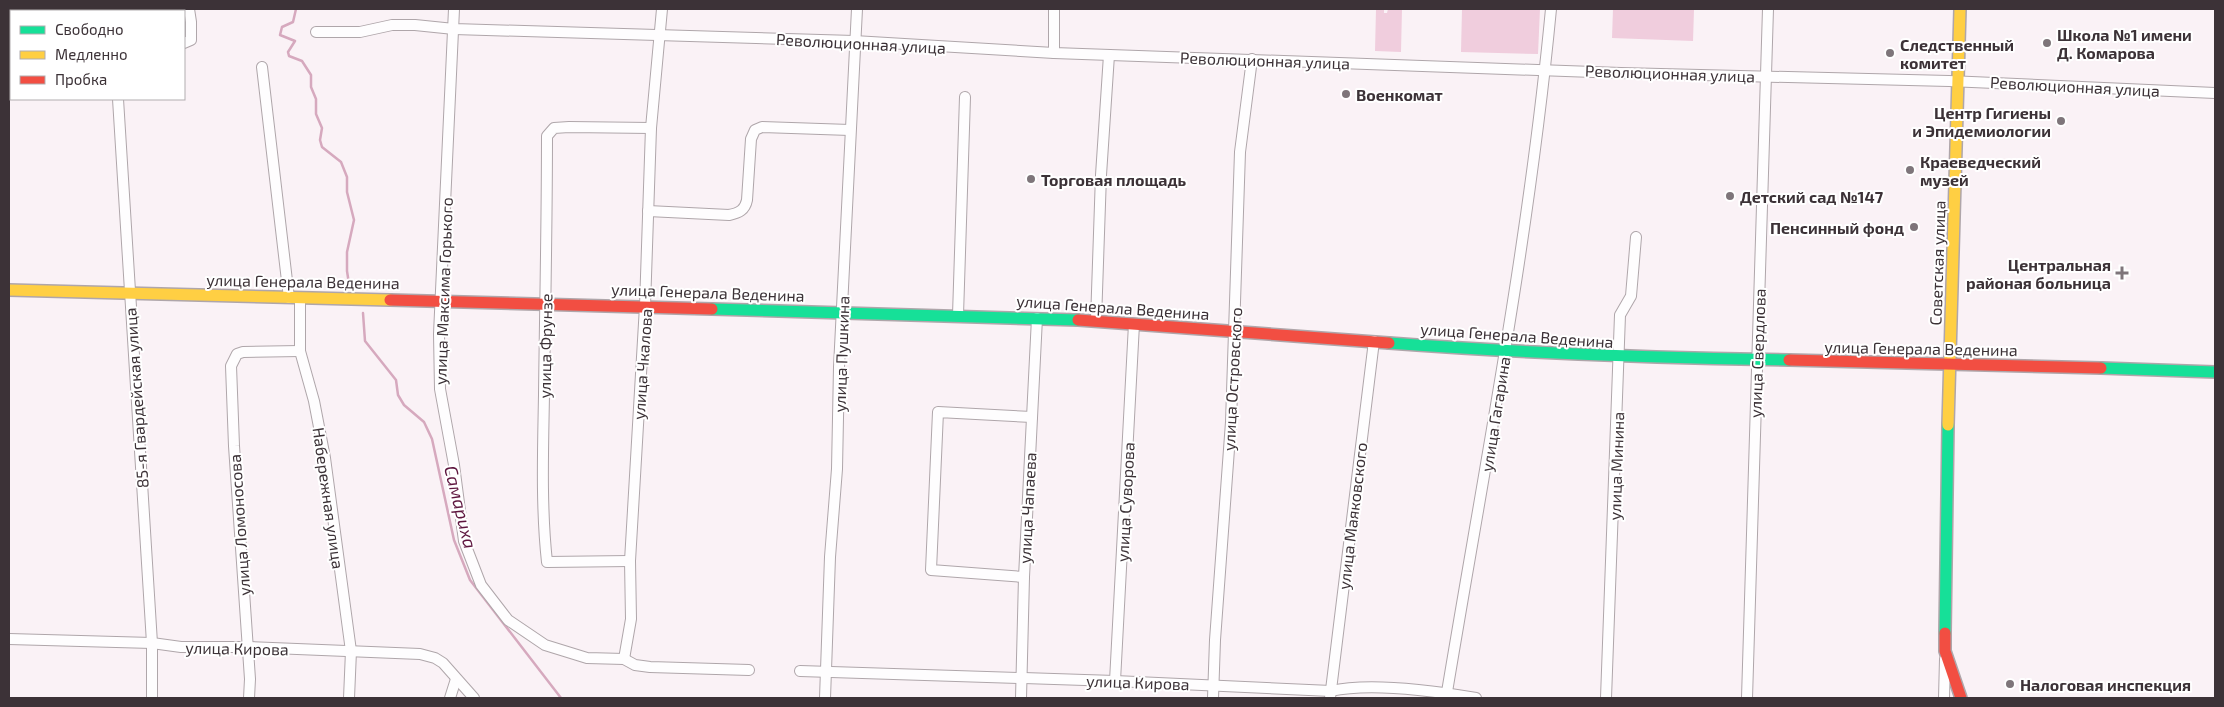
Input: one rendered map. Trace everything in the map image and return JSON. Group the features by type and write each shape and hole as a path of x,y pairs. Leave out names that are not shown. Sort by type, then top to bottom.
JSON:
{"street":[{"path":"187,42 192,22 189,9"},
{"name":"улица Максима Горького","path":"454,9 439,334 440,389 454,465 464,541 481,585 508,620 545,645 587,658 624,659"},
{"name":"улица Чкалова","path":"624,659 631,619 630,561 645,306 651,128 662,9"},
{"name":"улица Пушкина","path":"825,698 830,557 837,469 856,9"},
{"path":"1054,9 1054,53"},
{"name":"улица Гагарина","path":"1447,696 1523,236 1546,69 1551,9"},
{"name":"улица Свердлова","path":"1747,698 1768,9"},
{"name":"Советская улица","path":"1944,698 1945,552 1960,9"},
{"name":"Революционная улица","path":"316,32 360,32 392,25 415,25 454,29 854,41 1054,53 1766,77 1958,81 2215,93"},
{"path":"1096,320 1101,175 1109,55"},
{"name":"улица Островского","path":"1213,698 1215,640 1231,422 1240,152 1252,59"},
{"name":"Набережная улица","path":"262,67 295,299 300,351 314,401 325,458 350,652 349,698"},
{"path":"958,315 965,97"},
{"name":"85-я Гвардейская улица","path":"118,100 152,643 152,698"},
{"name":"улица Фрунзе","path":"630,561 547,562 542,522 544,303 549,170 548,136 554,128 568,126 651,128"},
{"path":"648,211 729,215 739,213 746,206 751,139 755,130 762,127 850,130"},
{"name":"улица Минина","path":"1606,698 1620,357 1620,315 1631,296 1636,236"},
{"name":"улица Генерала Веденина","path":"9,290 129,292 295,299 441,300 1096,320 1505,352 1756,361 1950,364 2215,372"},
{"name":"улица Чапаева","path":"1021,698 1024,577 1038,318"},
{"name":"улица Суворова","path":"1115,681 1134,324"},
{"name":"улица Маяковского","path":"1330,695 1374,341"},
{"name":"улица Ломоносова","path":"249,698 248,647 231,366 236,354 243,352 300,351"},
{"path":"1024,577 931,570 938,412 1032,417"},
{"name":"улица Кирова","path":"9,639 152,643 181,647 248,647 420,654 435,658 443,663 474,698"},
{"path":"1945,650 1961,698"},
{"path":"624,659 635,665 650,668 749,670"},
{"name":"улица Кирова","path":"800,671 1214,685 1330,695 1358,687 1476,698"},
{"path":"450,698 456,679"}],"shaded area":[{"path":"1376,9 1384,9 1384,13 1387,13 1388,9 1402,9 1401,52 1375,51"},
{"path":"1462,9 1540,9 1538,54 1461,52"},
{"path":"1613,9 1694,9 1693,41 1612,38"}],"waterway":[{"name":"Самариха","path":"296,9 293,22 282,27 280,35 295,41 288,52 289,56 302,61 311,75 311,87 316,99 316,114 322,128 320,140 322,147 341,162 347,177 347,192 354,220 347,252 349,284"},
{"name":"Самариха","path":"363,313 365,341 396,380 398,395 404,405 424,422 432,439 454,540 470,580 561,698"}],"traffic: fast":[{"path":"712,309 1078,320"},
{"path":"1389,343 1489,350 1789,360"},
{"path":"2101,368 2215,372"},
{"path":"1945,633 1948,425"}],"traffic: slow":[{"path":"1948,425 1960,9"},
{"path":"9,290 390,300"}],"traffic: jam":[{"path":"390,300 712,309"},
{"path":"1078,320 1389,343"},
{"path":"1789,360 2101,368"},
{"path":"1945,633 1945,651 1961,698"}],"place":[{"name":"Школа №1 имени Д. Комарова","path":"2047,43"},
{"name":"Следственный комитет","path":"1890,53"},
{"name":"Военкомат","path":"1346,94"},
{"name":"Центр Гигиены и Эпидемиологии","path":"2061,121"},
{"name":"Краеведческий музей","path":"1910,170"},
{"name":"Торговая площадь","path":"1031,179"},
{"name":"Детский сад №147","path":"1730,196"},
{"name":"Пенсинный фонд","path":"1914,227"},
{"name":"Центральная районая больница","path":"2122,273"},
{"name":"Налоговая инспекция","path":"2010,684"}]}
